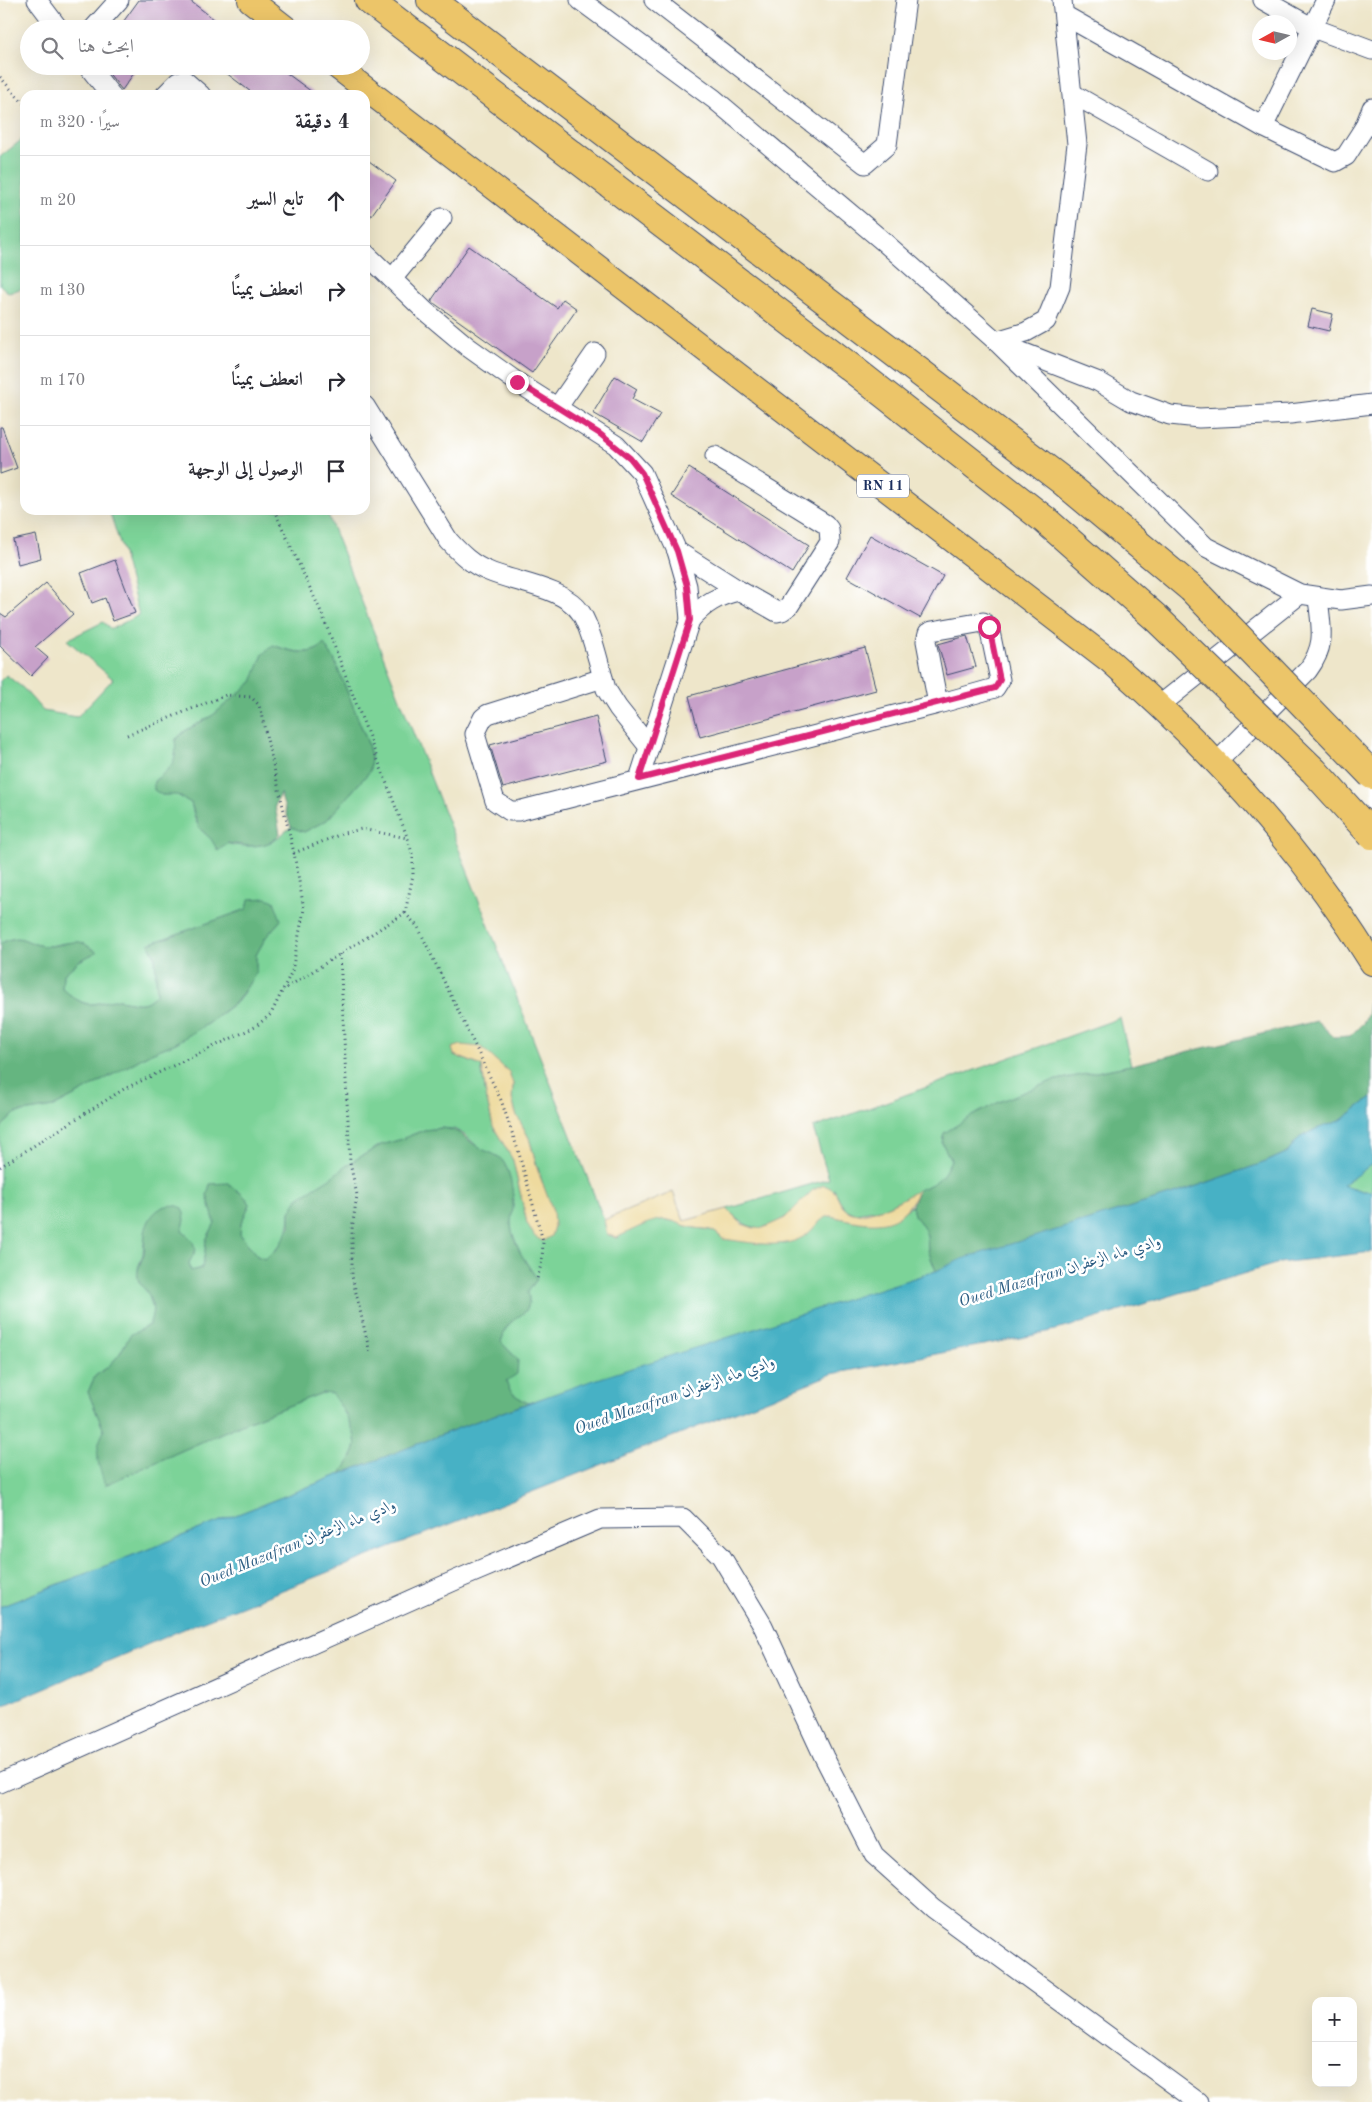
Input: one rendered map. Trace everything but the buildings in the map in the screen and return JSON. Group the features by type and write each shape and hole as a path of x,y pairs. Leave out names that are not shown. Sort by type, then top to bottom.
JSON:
{"highway":[{"path":"369,0 847,365 1045,520 1156,618 1314,771 1372,834"},
{"path":"432,0 1060,480 1192,589 1372,775"}],"main road":[{"path":"250,0 276,20"},
{"name":"RN 11","path":"348,75 367,90"},
{"name":"RN 11","path":"370,92 1110,661 1160,705 1251,799 1338,911 1372,964"}],"street":[{"path":"37,0 52,20"},
{"path":"101,20 119,0"},
{"path":"580,0 714,99 884,242 996,341 1206,547 1300,594 1342,600 1372,596"},
{"path":"654,0 865,164 887,145 906,0"},
{"path":"1263,0 1313,28 1372,50"},
{"path":"1263,127 1326,0"},
{"path":"996,341 1026,332 1046,321 1060,287 1077,144 1063,8"},
{"path":"1063,8 1263,127 1335,162 1346,156 1364,128 1372,108"},
{"path":"95,75 107,90"},
{"path":"170,90 178,82 184,80 195,90"},
{"path":"1073,94 1208,171"},
{"path":"392,279 442,218"},
{"path":"370,258 468,347 517,382 600,434 630,458 642,473 677,551 687,586 690,620 639,779"},
{"path":"996,341 1099,382 1131,400 1170,414 1199,418 1290,414 1372,404"},
{"path":"557,408 595,353"},
{"path":"370,414 448,541 457,550 487,571 559,595 575,606 586,623 606,689 618,708 650,747"},
{"path":"677,551 776,612 786,609 827,548 830,536 825,524 715,456"},
{"path":"690,620 706,603 722,595 740,591"},
{"path":"1160,705 1300,594"},
{"path":"1216,763 1308,670 1319,656 1322,638 1318,598"},
{"path":"603,678 488,714 483,718 475,734 495,801 510,811 518,811 938,704 998,686 1000,680 987,624 980,622 928,633 926,641 938,704"},
{"path":"0,1784 447,1584 600,1519 683,1518 721,1556 763,1626 824,1757 874,1855 933,1908 1198,2102"}],"path":[{"path":"0,77 20,99"},
{"path":"276,515 322,614 408,838 413,858 413,875 404,913 283,990"},
{"path":"0,1167 124,1089 255,1027 271,1014 292,970 304,909 294,853 260,705 251,697 226,695 127,735"},
{"path":"294,853 344,833 362,830 408,838"},
{"path":"404,913 418,928 426,943 501,1100 524,1169 543,1240 542,1260 537,1279"},
{"path":"340,954 350,1163 357,1195 352,1229 352,1276 370,1353"}],"green space":[{"path":"20,141 20,289 9,293 0,285 0,157"},
{"path":"111,515 328,515 604,1220 607,1234 616,1238 641,1225 662,1220 710,1230 723,1239 786,1244 825,1217 831,1216 864,1222 883,1221 902,1213 912,1205 914,1215 923,1226 927,1235 928,1250 936,1271 528,1403 514,1395 507,1385 506,1381 518,1360 501,1342 507,1327 526,1310 529,1300 528,1292 537,1279 520,1253 512,1232 510,1218 514,1201 508,1171 501,1159 479,1148 465,1135 454,1129 424,1130 381,1145 350,1163 290,1212 290,1220 284,1239 265,1259 257,1256 240,1234 241,1223 250,1204 242,1194 228,1183 207,1195 215,1223 206,1240 202,1268 191,1272 189,1263 192,1240 182,1231 185,1220 145,1232 143,1254 138,1268 139,1281 148,1293 154,1312 149,1325 130,1336 119,1355 108,1367 95,1376 88,1392 104,1431 105,1485 246,1422 322,1393 332,1393 352,1427 356,1442 353,1455 341,1474 0,1607 0,1134 2,1126 16,1113 53,1107 151,1053 176,1043 207,1024 238,1001 256,973 256,955 266,937 281,920 247,909 149,944 155,956 157,993 143,1003 111,1000 89,1004 76,999 62,988 63,975 79,961 96,952 84,946 74,943 50,946 40,945 20,938 14,938 0,944 0,681 6,675 23,688 43,711 77,717 113,679 67,640 103,622 111,629 139,615","holes":["273,645 306,652 318,649 324,645 334,659 367,741 371,756 370,771 327,820 304,832 291,827 275,840 255,846 224,843 214,839 200,828 194,816 191,803 177,794 162,795 154,781 165,773 174,762 176,751 185,731 213,715 252,682","488,1054 509,1072 513,1084 512,1099 516,1114 529,1138 544,1188 527,1223 513,1160 493,1126 481,1066 454,1055"]},
{"path":"324,644 334,659 367,741 371,756 370,771 327,820 304,832 291,827 280,793 275,806 280,834 275,839 269,843 256,846 228,843 218,851 211,839 199,828 191,803 177,795 162,795 154,790 154,781 172,764 176,748 175,740 185,731 213,715 252,682 263,654 273,645 292,651 306,652 313,651"},
{"path":"267,898 274,901 281,920 266,937 256,955 256,973 237,1001 207,1024 176,1043 151,1053 53,1107 16,1113 2,1126 0,1134 0,944 15,938 48,946 80,942 97,952 79,961 63,975 62,988 76,999 89,1004 111,1000 143,1003 157,993 155,956 149,944 247,909 249,899"},
{"path":"1372,986 1372,1097 1340,1121 1316,1129 1299,1138 1288,1152 1266,1162 1180,1192 963,1259 936,1271 928,1250 927,1235 923,1226 914,1215 912,1205 918,1190 938,1180 945,1172 951,1160 942,1143 944,1133 1001,1101 1052,1081 1131,1065 1317,1021 1334,1037 1350,1036 1364,1022 1368,1011 1370,987"},
{"path":"1120,1018 1131,1065 1052,1081 944,1133 942,1143 951,1160 945,1174 934,1184 881,1209 854,1213 844,1208 834,1189 803,1203 786,1217 775,1223 760,1227 747,1225 727,1209 829,1179 813,1128"},
{"path":"442,1128 458,1132 481,1149 500,1158 509,1174 513,1196 512,1231 519,1250 537,1279 528,1292 529,1300 526,1310 507,1327 501,1342 518,1360 517,1374 506,1381 507,1385 514,1395 528,1403 341,1474 351,1459 356,1442 349,1420 332,1394 322,1393 246,1422 105,1485 98,1458 99,1445 104,1431 88,1392 95,1376 108,1367 119,1355 130,1335 149,1325 151,1321 153,1308 151,1300 139,1283 138,1269 144,1253 147,1226 153,1214 169,1205 183,1208 185,1220 182,1231 192,1240 196,1250 189,1263 191,1271 202,1268 206,1240 215,1223 207,1195 210,1184 228,1183 242,1194 250,1204 241,1223 240,1234 257,1256 265,1259 278,1248 290,1227 290,1212 298,1198 350,1163 381,1145 424,1130"},
{"path":"1372,1164 1372,1191 1363,1191 1342,1185"}],"sand":[{"path":"461,1045 481,1047 509,1072 513,1084 512,1099 516,1114 529,1138 538,1171 553,1211 554,1226 551,1236 543,1241 535,1237 527,1223 513,1160 493,1126 482,1066 454,1055 452,1048"},
{"path":"824,1185 835,1192 844,1208 860,1214 881,1209 918,1190 911,1204 892,1219 870,1223 831,1216 819,1222 803,1237 794,1241 775,1244 723,1239 711,1230 663,1220 642,1226 616,1238 607,1234 604,1220 673,1192 684,1221 727,1209 742,1224 754,1228 763,1228 785,1218 813,1190"}],"water":[{"name":"Oued Mazafran وادي ماء الزعفران","path":"1372,1097 1372,1164 1343,1185 1363,1191 1372,1191 1372,1252 1279,1263 1071,1326 1030,1336 832,1374 191,1626 0,1707 0,1607 469,1424 585,1383 936,1271 962,1259 1180,1192 1266,1162 1288,1152 1299,1138 1316,1129 1340,1121"}],"route":[{"path":"517,382 600,434 630,458 642,473 677,551 683,569 687,586 690,620 639,779 995,688 1000,683 1000,680 989,627"}]}
